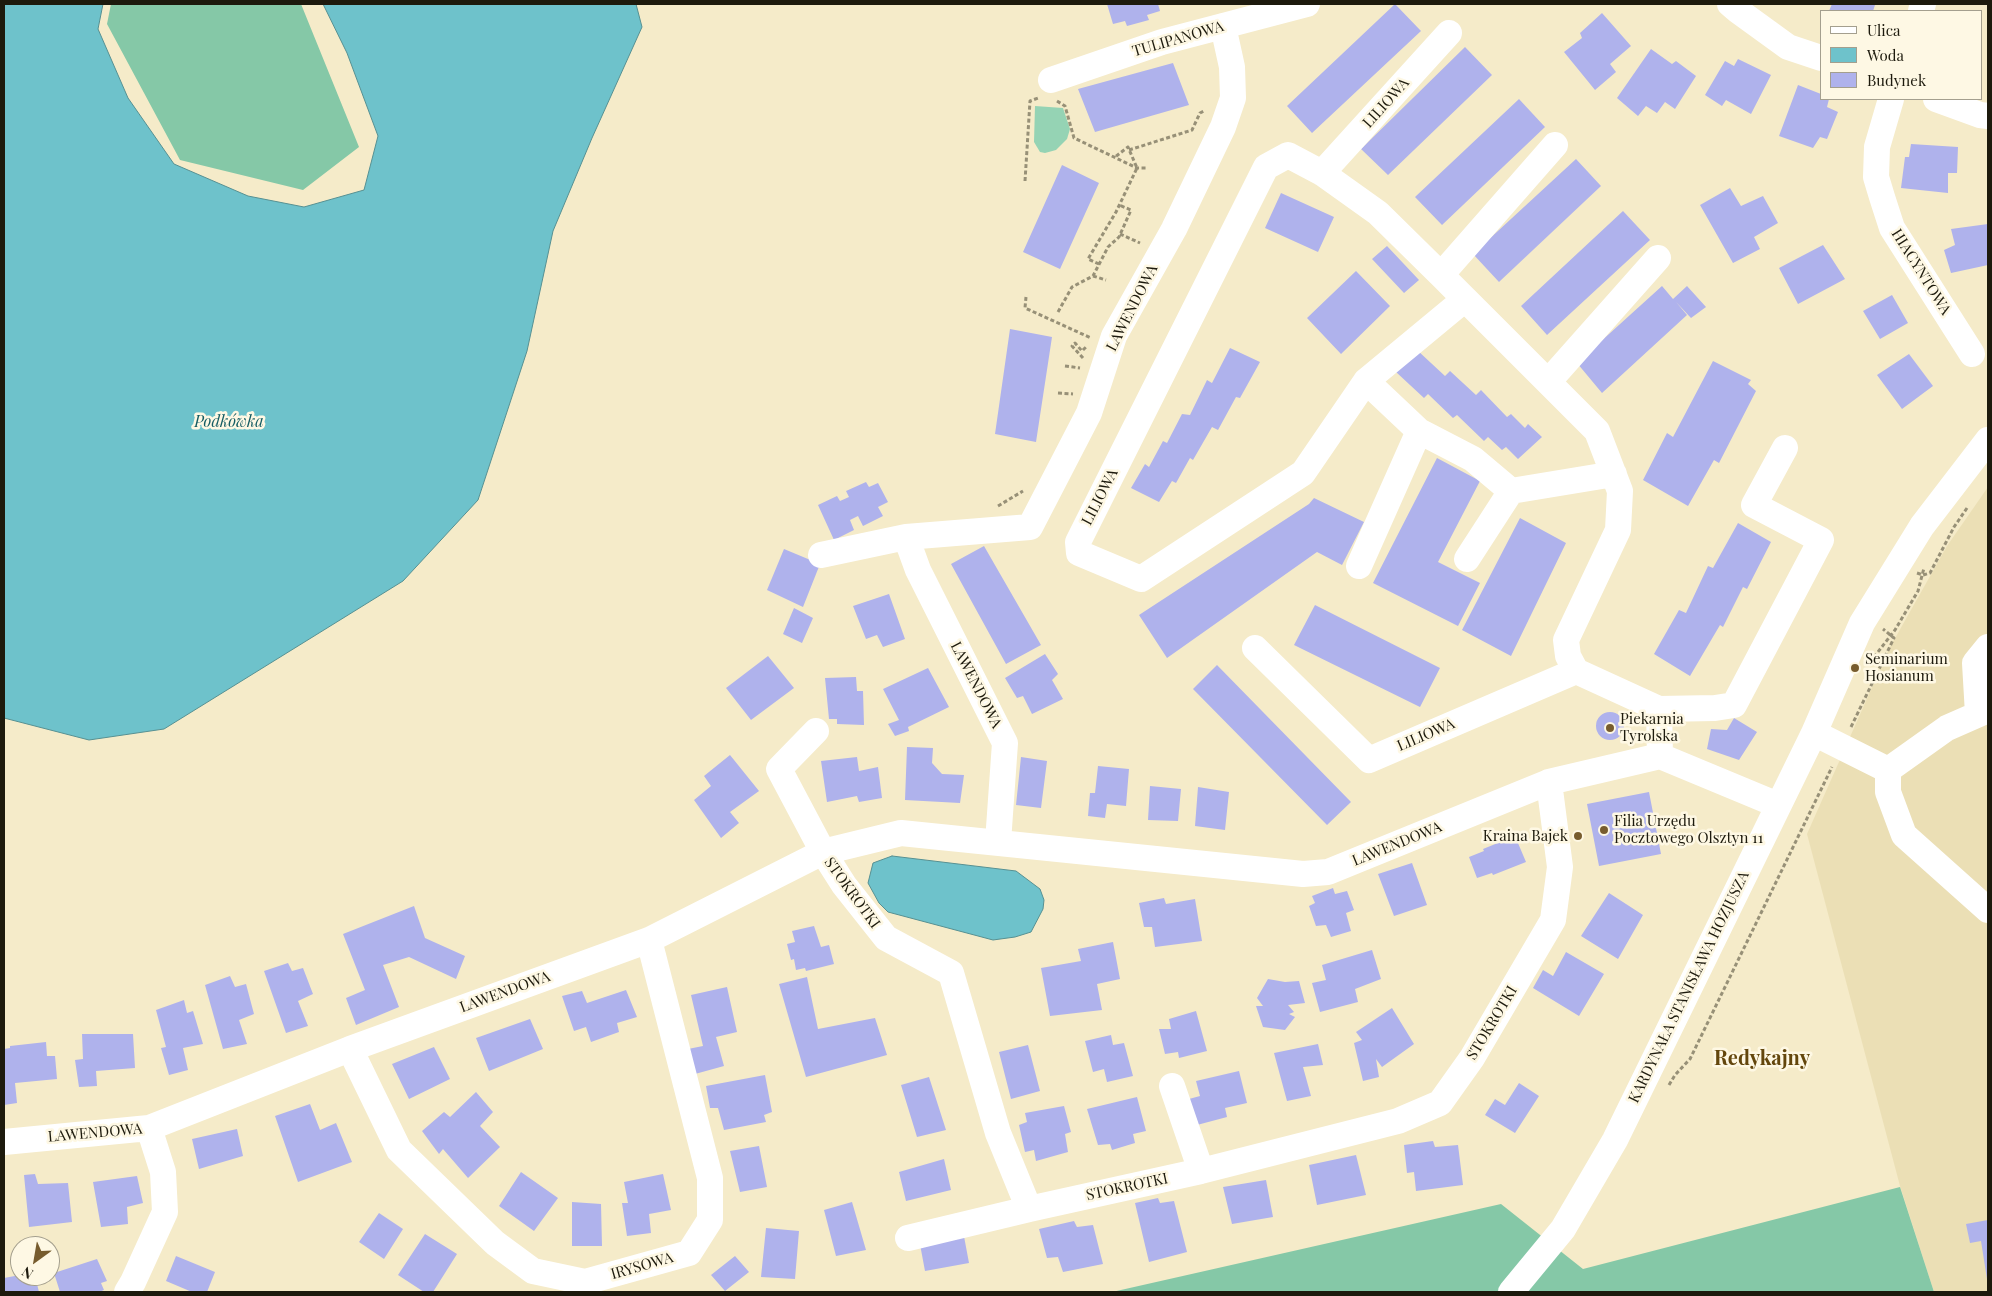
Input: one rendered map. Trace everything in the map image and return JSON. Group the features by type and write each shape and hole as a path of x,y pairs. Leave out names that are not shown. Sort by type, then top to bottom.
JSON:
{"street":[{"name":"TULIPANOWA","path":"1050,91 1162,42 1307,4"},
{"path":"1730,4 1788,47 1820,58"},
{"name":"LAWENDOWA","path":"821,556 906,537 1030,526 1088,413 1114,336 1174,229 1224,127 1234,98 1232,67 1223,26"},
{"name":"LILIOWA","path":"1322,173 1449,33"},
{"name":"HIACYNTOWA","path":"1891,100 1877,147 1876,177 1882,197 1892,228 1972,354"},
{"path":"1939,100 1980,115 1988,116"},
{"path":"1441,275 1556,144"},
{"name":"LILIOWA","path":"1254,648 1369,760 1576,670 1568,656 1566,640 1618,530 1620,491 1597,431 1378,213 1322,173 1288,155 1266,167 1078,542 1079,553 1141,579 1303,474 1366,381 1465,300"},
{"path":"1548,382 1658,258"},
{"path":"1366,381 1419,431 1473,458 1511,491"},
{"path":"1359,566 1419,431"},
{"name":"KARDYNAŁA STANISŁAWA HOZJUSZA","path":"1522,1288 1563,1229 1615,1140 1814,733 1862,623 1922,526 1988,440"},
{"path":"1576,670 1659,709 1715,708 1734,705 1821,540 1754,506 1785,448"},
{"path":"1468,559 1511,491 1614,474"},
{"name":"LAWENDOWA","path":"906,537 918,570 1005,743 998,842"},
{"path":"1888,770 1947,728 1983,712 1975,663 1988,646"},
{"path":"1659,709 1660,756 1778,805"},
{"name":"STOKROTKI","path":"816,731 778,769 823,852 844,885 886,938 951,973 998,1133 1029,1209 1201,1171 1398,1122 1440,1102 1472,1058 1553,920 1560,867 1549,782"},
{"path":"1814,733 1888,770"},
{"name":"LAWENDOWA","path":"4,1142 149,1128 350,1049 649,940 823,852 900,833 1286,873 1328,872 1549,782 1660,756"},
{"path":"1888,770 1888,792 1904,835 1988,910"},
{"name":"IRYSOWA","path":"350,1049 399,1150 495,1243 534,1272 585,1282 689,1253 710,1220 710,1178 649,940"},
{"path":"1172,1086 1201,1171"},
{"path":"127,1292 165,1212 163,1172 149,1128"},
{"path":"908,1238 1029,1209"}],"path":[{"path":"1026,181 1030,101 1050,91 1065,106 1074,138 1136,168 1147,168"},
{"path":"1115,157 1128,147 1129,150 1192,130 1200,112 1206,110"},
{"path":"1099,264 1088,259 1119,205 1136,168 1129,150"},
{"path":"1058,312 1072,287 1093,276 1108,247 1120,234 1131,210 1119,205"},
{"path":"1120,234 1142,244"},
{"path":"1093,276 1106,280"},
{"path":"1026,297 1025,308 1094,340 1082,351 1075,343 1072,346 1084,360"},
{"path":"1065,366 1088,370"},
{"path":"1058,393 1076,394"},
{"path":"1913,572 1923,575 1930,573 1954,527 1970,504"},
{"path":"1667,1090 1675,1075 1690,1059 1894,638 1883,629 1887,621"}],"shaded area":[{"path":"1988,487 1988,1292 1934,1292 1900,1186 1807,834 1889,649 1947,546"}],"green space":[{"path":"111,4 301,4 359,147 303,190 180,160 107,24"},
{"path":"1035,106 1063,108 1070,129 1067,139 1056,150 1045,153 1040,152 1034,142"},
{"path":"1900,1187 1934,1292 1112,1292 1501,1204 1583,1269"}],"water":[{"name":"Podkówka","path":"4,4 103,4 98,29 128,98 174,164 248,196 304,207 364,190 378,136 347,53 323,4 636,4 642,27 553,231 527,351 478,500 403,581 164,729 89,740 4,718"},
{"path":"892,856 1016,871 1040,889 1044,900 1043,909 1031,932 1015,937 993,940 888,912 879,903 868,883 873,863"}],"building":[{"path":"1107,4 1158,4 1160,11 1147,15 1149,20 1127,26 1125,21 1113,24"},
{"path":"1395,4 1421,31 1312,133 1287,106"},
{"path":"1832,4 1875,5 1873,10 1829,10"},
{"path":"1602,13 1631,46 1610,64 1616,72 1595,90 1564,52 1582,38 1580,33"},
{"path":"1465,47 1492,75 1388,175 1361,149"},
{"path":"1651,49 1672,64 1676,61 1696,76 1675,109 1665,102 1657,113 1646,106 1638,116 1617,98"},
{"path":"1738,59 1771,75 1751,114 1726,100 1722,106 1705,95 1725,61 1734,66"},
{"path":"1173,63 1189,105 1095,132 1078,89"},
{"path":"1798,85 1820,94 1820,100 1829,100 1827,107 1838,112 1827,139 1820,137 1813,148 1779,136"},
{"path":"1519,99 1545,127 1442,225 1415,197"},
{"path":"1911,144 1958,147 1957,173 1948,173 1948,193 1901,188 1905,157 1909,157"},
{"path":"1576,159 1601,186 1499,282 1473,254"},
{"path":"1062,165 1099,183 1060,269 1023,252"},
{"path":"1730,188 1741,206 1763,196 1778,223 1754,237 1760,249 1733,263 1700,205"},
{"path":"1281,193 1334,217 1318,252 1265,228"},
{"path":"1623,211 1650,240 1547,335 1521,306"},
{"path":"1988,224 1988,265 1951,273 1944,250 1955,245 1951,229"},
{"path":"1823,245 1845,279 1798,304 1779,268"},
{"path":"1387,246 1419,280 1404,293 1372,259"},
{"path":"1356,271 1390,306 1341,354 1307,318"},
{"path":"1662,286 1673,299 1687,286 1706,307 1691,318 1676,302 1687,315 1602,393 1577,363"},
{"path":"1892,295 1908,323 1880,339 1863,311"},
{"path":"1010,329 1052,337 1036,442 995,434"},
{"path":"1230,348 1260,362 1240,398 1236,397 1218,430 1212,427 1193,460 1190,458 1176,483 1172,481 1159,502 1131,488 1145,464 1149,467 1163,441 1167,443 1182,414 1190,415 1207,380 1212,383"},
{"path":"1417,350 1445,376 1450,371 1476,395 1481,390 1507,417 1511,414 1525,428 1528,424 1542,437 1518,459 1506,447 1502,450 1488,437 1484,441 1457,415 1453,418 1428,394 1424,398 1396,372"},
{"path":"1909,354 1933,386 1902,409 1877,375"},
{"path":"1713,361 1751,380 1748,384 1756,391 1719,463 1714,460 1688,506 1643,480 1667,433 1673,437"},
{"path":"1437,458 1480,481 1438,562 1480,583 1458,626 1373,583"},
{"path":"866,482 869,487 878,483 888,502 878,507 883,516 863,526 858,516 850,520 854,530 834,540 818,505 837,496 840,501 849,497 846,491"},
{"path":"1314,498 1364,522 1342,565 1317,552 1167,658 1139,615 1309,504"},
{"path":"1520,518 1566,543 1511,656 1462,630"},
{"path":"1738,523 1771,542 1747,589 1743,587 1723,627 1720,625 1690,676 1654,654 1679,610 1686,613 1708,566 1713,568"},
{"path":"984,546 1041,645 1006,664 951,564"},
{"path":"784,549 820,564 803,607 767,590"},
{"path":"889,594 905,639 883,647 877,635 866,639 853,606"},
{"path":"1315,605 1440,668 1420,707 1294,645"},
{"path":"794,608 813,618 802,643 783,634"},
{"path":"1045,654 1058,674 1052,680 1063,699 1032,714 1023,696 1017,698 1005,678"},
{"path":"768,656 794,688 751,720 726,688"},
{"path":"1217,665 1351,802 1327,825 1193,689"},
{"path":"928,668 949,707 908,727 909,731 895,736 888,724 899,720 883,689"},
{"path":"856,677 857,691 863,691 864,725 837,724 837,719 829,719 825,678"},
{"path":"1610,712 1620,716 1624,726 1620,736 1610,740 1600,736 1596,726 1600,716"},
{"path":"1734,718 1757,732 1739,760 1707,749 1711,729 1727,730"},
{"path":"907,747 933,748 932,763 942,774 964,775 960,803 905,800"},
{"path":"730,755 759,791 730,812 739,823 721,838 694,800 711,786 704,776"},
{"path":"857,757 859,771 878,767 882,798 859,802 857,796 827,802 821,761"},
{"path":"1021,757 1047,761 1041,808 1016,805"},
{"path":"1098,766 1129,769 1126,806 1107,804 1105,818 1088,816 1090,793 1095,793"},
{"path":"1150,786 1181,789 1178,821 1148,820"},
{"path":"1198,787 1229,792 1225,830 1195,826"},
{"path":"1649,792 1661,854 1599,866 1587,804"},
{"path":"1515,836 1526,862 1493,875 1492,873 1477,878 1469,857"},
{"path":"1412,863 1427,905 1394,916 1378,874"},
{"path":"1333,888 1335,894 1347,891 1354,910 1346,913 1351,931 1331,937 1326,925 1316,926 1309,906 1315,903 1312,896"},
{"path":"1609,893 1643,915 1618,959 1581,936"},
{"path":"1164,898 1166,904 1195,899 1202,941 1155,947 1152,927 1144,927 1139,903"},
{"path":"414,906 425,938 465,956 456,979 409,957 383,965 399,1007 356,1025 346,998 365,990 343,934"},
{"path":"814,926 821,947 829,945 834,964 806,971 805,968 796,970 794,959 791,960 787,944 795,942 792,931"},
{"path":"1113,942 1120,979 1097,984 1102,1010 1050,1016 1041,968 1081,961 1078,949"},
{"path":"1372,950 1381,979 1355,989 1358,1002 1320,1012 1312,983 1326,980 1322,965"},
{"path":"1566,952 1604,974 1579,1016 1533,988 1543,970 1553,976"},
{"path":"288,963 292,971 303,968 313,994 298,1001 308,1026 286,1033 264,971"},
{"path":"230,976 235,987 246,984 254,1014 239,1020 247,1044 223,1049 205,985"},
{"path":"807,977 818,1029 875,1018 887,1055 806,1077 779,984"},
{"path":"1268,979 1285,982 1299,981 1305,1003 1288,1005 1294,1012 1289,1014 1295,1017 1285,1030 1263,1027 1256,1006 1263,1006 1257,998"},
{"path":"727,987 737,1032 716,1037 724,1066 695,1074 688,1049 703,1046 691,995"},
{"path":"626,990 637,1017 617,1023 619,1032 591,1042 586,1027 574,1031 562,996 582,991 587,1003"},
{"path":"184,1000 187,1013 193,1011 203,1044 183,1048 188,1070 169,1075 161,1048 166,1047 156,1010"},
{"path":"1392,1008 1414,1044 1382,1067 1376,1059 1379,1077 1363,1081 1354,1043 1362,1040 1356,1032"},
{"path":"1196,1011 1207,1051 1179,1058 1178,1052 1165,1054 1159,1029 1171,1029 1169,1019"},
{"path":"530,1019 543,1049 489,1071 476,1038"},
{"path":"82,1034 133,1034 135,1068 96,1071 97,1086 79,1087 75,1060 83,1059"},
{"path":"1111,1035 1113,1045 1124,1043 1133,1076 1107,1082 1104,1069 1093,1072 1085,1041"},
{"path":"46,1042 47,1056 55,1056 57,1079 15,1083 17,1103 4,1105 4,1049 10,1048 10,1046"},
{"path":"1318,1044 1323,1065 1303,1067 1311,1096 1287,1101 1274,1053"},
{"path":"1028,1045 1040,1091 1011,1099 999,1052"},
{"path":"434,1047 450,1079 409,1099 392,1064"},
{"path":"1239,1071 1247,1103 1225,1108 1227,1117 1197,1125 1189,1099 1200,1096 1196,1081"},
{"path":"765,1075 772,1112 764,1115 766,1122 724,1130 718,1108 710,1108 706,1086"},
{"path":"929,1077 946,1130 917,1137 901,1085"},
{"path":"1519,1083 1539,1096 1515,1133 1485,1115 1495,1099 1505,1105"},
{"path":"476,1092 493,1112 480,1126 500,1147 468,1178 443,1149 439,1154 422,1131 444,1112 450,1117"},
{"path":"1137,1097 1146,1131 1133,1134 1135,1143 1112,1150 1110,1144 1098,1145 1087,1109"},
{"path":"310,1104 320,1130 336,1123 352,1162 298,1182 275,1116"},
{"path":"1064,1106 1071,1132 1065,1134 1068,1152 1036,1161 1034,1150 1025,1152 1019,1125 1027,1122 1025,1113"},
{"path":"237,1129 243,1156 199,1169 192,1139"},
{"path":"1433,1141 1435,1147 1458,1145 1463,1185 1416,1191 1414,1172 1407,1173 1404,1145"},
{"path":"759,1146 767,1187 740,1192 730,1151"},
{"path":"1356,1155 1366,1195 1317,1205 1309,1165"},
{"path":"944,1159 951,1190 906,1201 899,1172"},
{"path":"521,1172 558,1198 534,1231 499,1206"},
{"path":"35,1174 38,1184 68,1183 72,1222 29,1227 24,1175"},
{"path":"663,1174 671,1210 649,1214 651,1233 627,1236 622,1203 628,1203 624,1182"},
{"path":"137,1176 143,1203 127,1207 128,1224 101,1227 93,1182"},
{"path":"1266,1180 1273,1217 1232,1224 1223,1187"},
{"path":"1158,1198 1160,1203 1174,1201 1187,1252 1149,1262 1135,1203"},
{"path":"572,1202 601,1204 602,1246 572,1246"},
{"path":"852,1202 866,1250 836,1256 824,1210"},
{"path":"379,1213 403,1229 384,1259 359,1242"},
{"path":"1988,1220 1987,1279 1981,1241 1970,1243 1966,1224"},
{"path":"1074,1221 1077,1227 1093,1225 1103,1264 1063,1272 1058,1257 1047,1258 1039,1229"},
{"path":"766,1228 799,1231 795,1279 761,1277"},
{"path":"963,1231 969,1263 925,1271 919,1239"},
{"path":"425,1234 457,1254 433,1292 424,1292 398,1275"},
{"path":"176,1256 215,1272 207,1292 192,1292 166,1281"},
{"path":"735,1256 749,1272 725,1291 711,1275"},
{"path":"97,1259 107,1281 101,1283 104,1290 99,1292 60,1292 58,1286 60,1286 60,1271"},
{"path":"10,1277 10,1286 38,1286 39,1292 4,1292 4,1278"}],"place":[{"name":"Seminarium Hosianum","path":"1855,668"},
{"name":"Piekarnia Tyrolska","path":"1610,728"},
{"name":"Filia Urzędu Pocztowego Olsztyn 11","path":"1604,830"},
{"name":"Kraina Bajek","path":"1578,836"}],"district":[{"name":"Redykajny","path":"1762,1059"}]}
